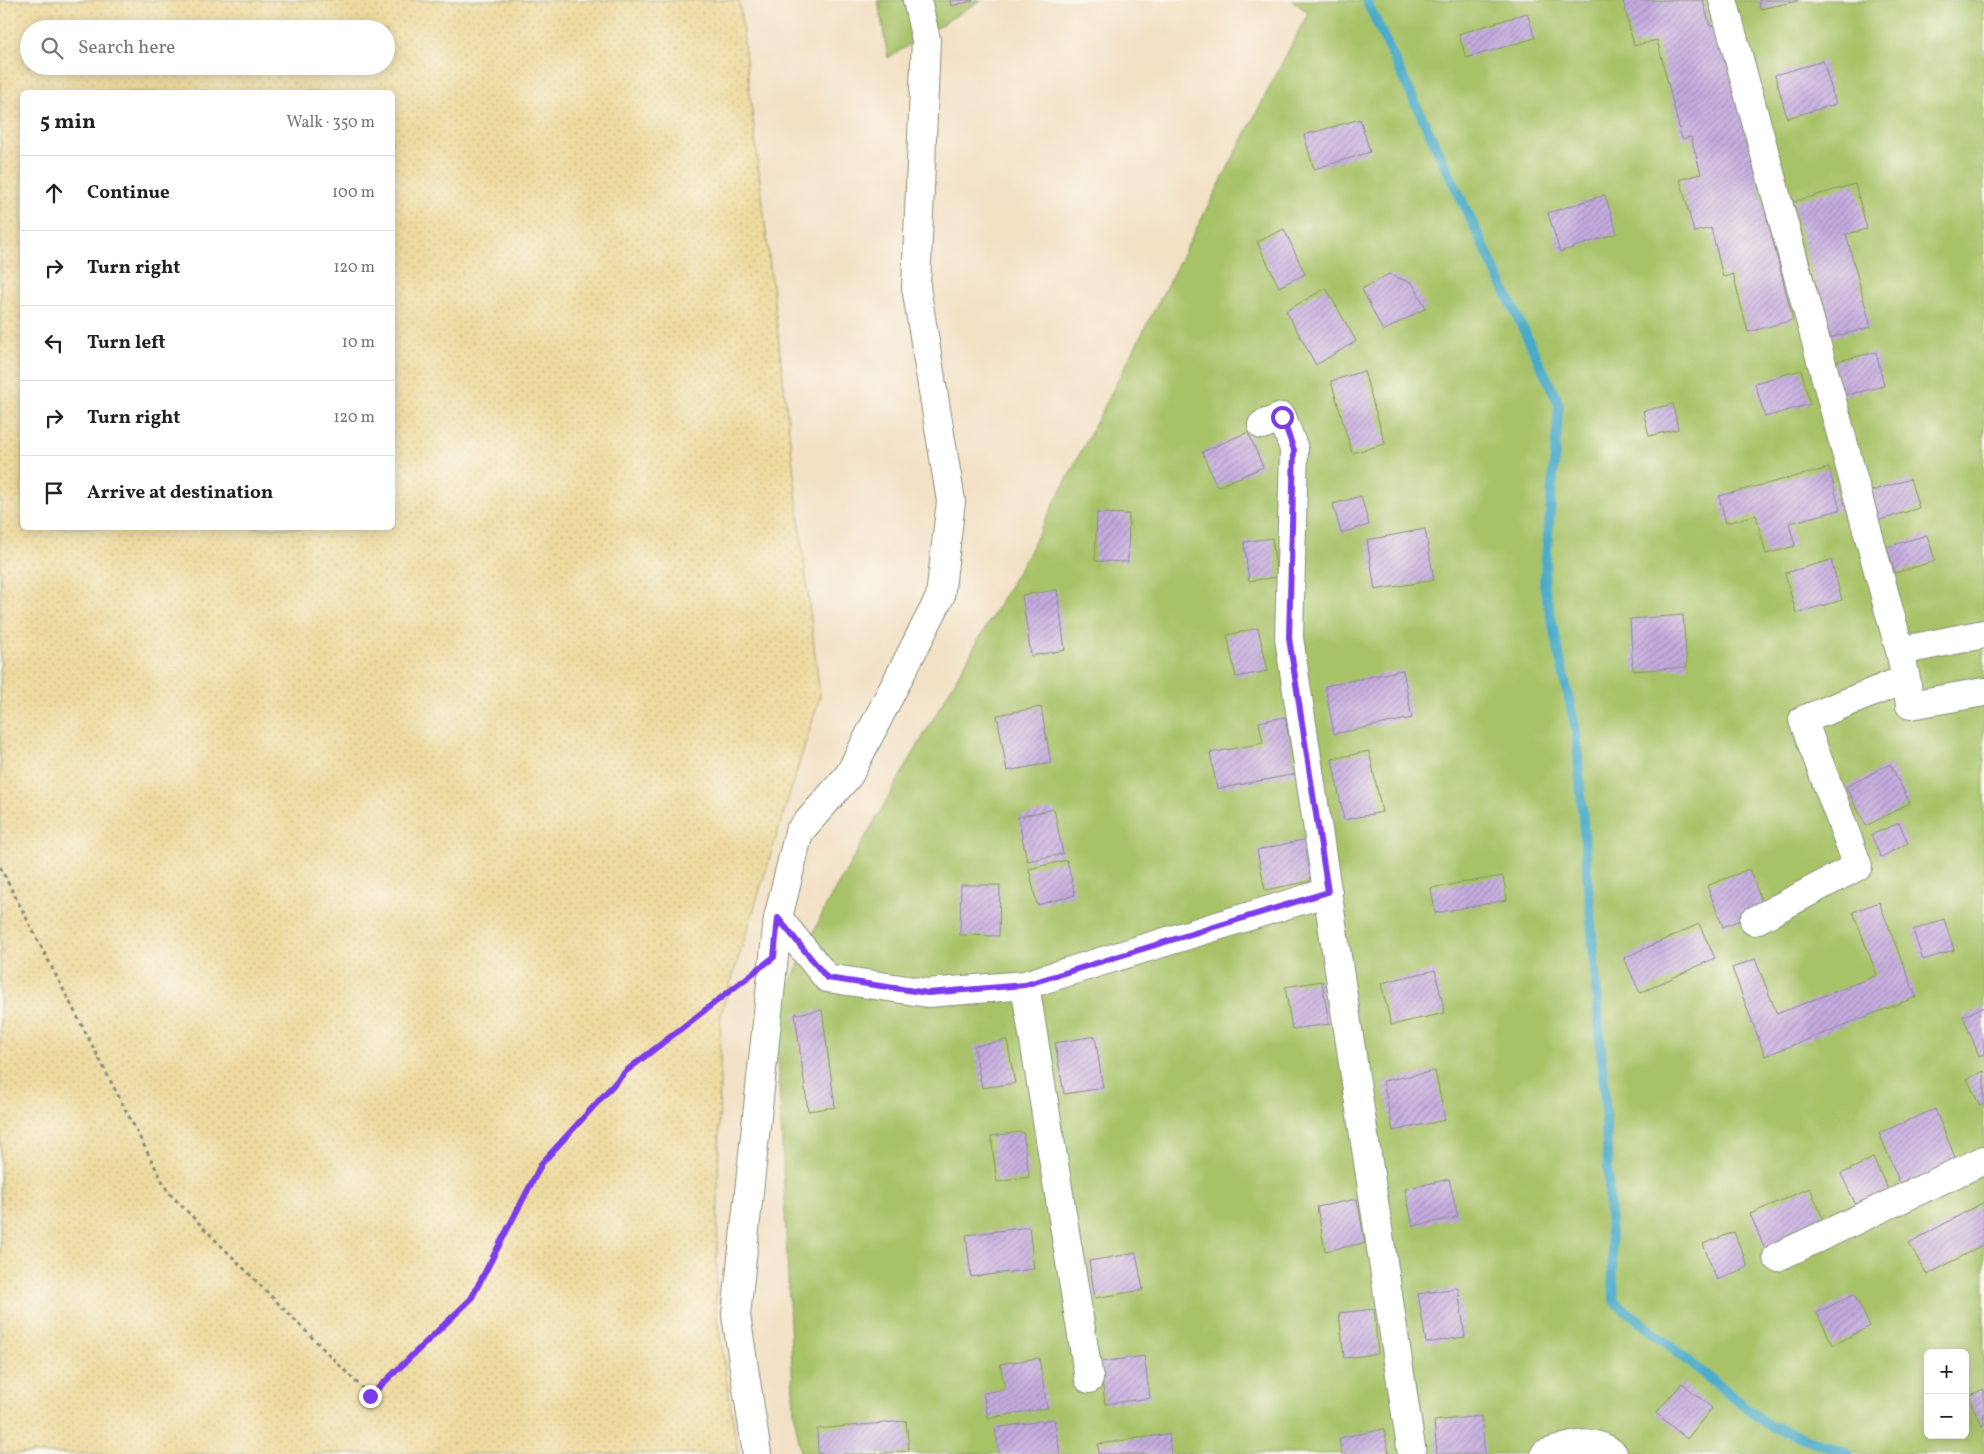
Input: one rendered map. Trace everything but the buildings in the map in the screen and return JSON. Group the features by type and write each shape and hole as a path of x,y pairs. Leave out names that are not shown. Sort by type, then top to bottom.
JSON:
{"street":[{"path":"757,1454 736,1315 778,918 799,832 849,775 940,597 952,501 916,287 926,40 917,0"},
{"path":"1723,0 1900,650 1910,705 1984,692"},
{"path":"1262,425 1282,417 1294,450 1289,638 1412,1454"},
{"path":"1900,650 1984,634"},
{"path":"1754,922 1858,866 1803,720 1906,679"},
{"path":"778,918 827,978 928,993 1025,985 1328,892"},
{"path":"1025,985 1090,1379"},
{"path":"1777,1257 1984,1160"},
{"path":"1545,1454 1589,1443 1601,1446 1614,1454"}],"path":[{"path":"0,867 168,1192 370,1396 471,1299 542,1163 626,1071 774,957"}],"green space":[{"path":"878,0 981,0 888,58"},
{"path":"1292,0 1984,0 1984,1454 801,1454 794,1413 776,1012 828,902 1029,552 1308,13"}],"sand":[{"path":"0,0 739,0 820,697 721,1014 716,1310 738,1454 0,1454"}],"waterway":[{"path":"1366,0 1559,404 1544,585 1576,731 1604,1085 1614,1301 1768,1425 1848,1454"}],"route":[{"path":"370,1396 471,1299 542,1163 626,1071 774,957 778,918 827,978 928,993 1025,985 1328,892 1289,638 1294,450 1282,417"}]}
